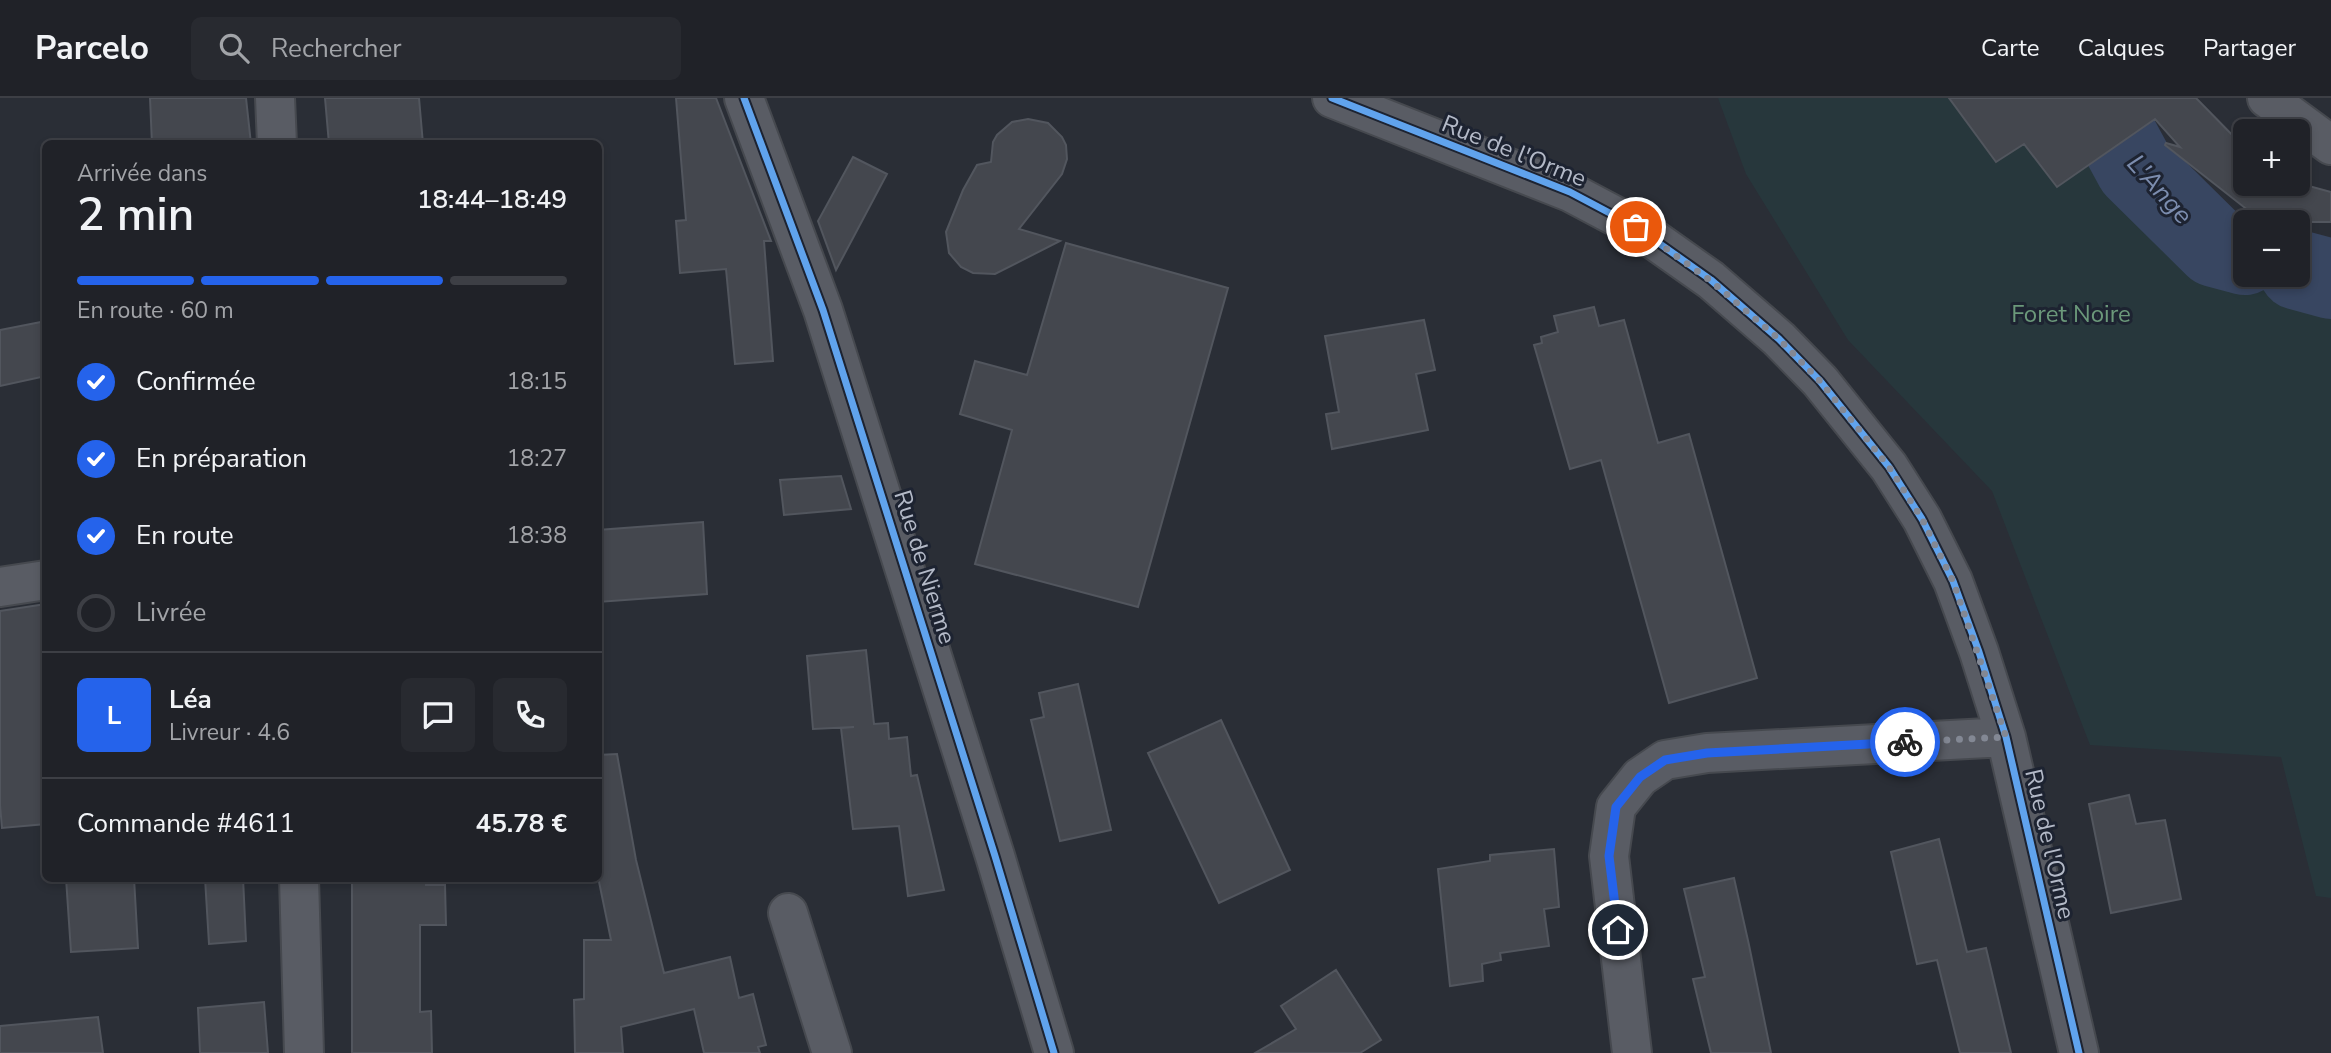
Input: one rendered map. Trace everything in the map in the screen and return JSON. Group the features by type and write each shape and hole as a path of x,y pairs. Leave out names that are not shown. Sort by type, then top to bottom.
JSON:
{"street":[{"path":"275,98 277,140"},
{"name":"Rue de Nierme","path":"744,98 823,310 995,856 1054,1053"},
{"name":"Rue de l'Orme","path":"1332,98 1581,198 1636,227 1711,281 1779,339 1820,381 1889,467 1922,519 1953,581 2006,737 2079,1053"},
{"path":"2266,98 2331,145"},
{"path":"0,587 42,581"},
{"path":"1632,1053 1609,856 1616,807 1640,777 1665,760 1707,753 2006,737"},
{"path":"299,882 304,1053"},
{"path":"788,913 832,1053"}],"green space":[{"name":"Foret Noire","path":"1718,98 2118,98 2128,127 2233,218 2233,287 2310,287 2310,251 2331,258 2331,898 2316,896 2281,757 2090,745 1992,491 1848,340 1746,174"}],"building":[{"path":"150,98 246,98 251,140 152,140"},
{"path":"325,98 419,98 423,140 329,140"},
{"path":"676,98 716,98 771,241 764,241 773,361 735,364 726,269 680,273 676,221 686,220"},
{"path":"1949,98 2196,98 2233,136 2233,196 2310,196 2310,186 2331,192 2331,222 2310,222 2310,210 2248,210 2165,145 2166,143 2180,147 2155,119 2057,187 2024,144 1996,162"},
{"path":"1028,119 1048,123 1062,137 1066,145 1067,159 1062,174 1019,229 1060,241 995,274 973,273 961,267 949,253 946,232 963,190 977,165 991,162 993,142 997,135 1012,122"},
{"path":"853,157 887,174 836,270 818,221"},
{"path":"1066,243 1228,288 1138,607 975,564 1012,430 960,414 975,361 1027,375"},
{"path":"1594,307 1599,326 1624,320 1658,443 1689,434 1757,678 1669,703 1601,460 1570,469 1534,345 1542,343 1541,337 1558,332 1554,316"},
{"path":"1424,320 1435,370 1416,374 1428,430 1332,449 1326,414 1339,412 1325,336"},
{"path":"42,322 42,377 0,386 0,330"},
{"path":"841,476 851,509 784,515 780,480"},
{"path":"703,522 707,594 602,602 602,530"},
{"path":"42,605 42,824 2,828 0,611"},
{"path":"866,650 874,724 888,723 889,739 907,737 911,776 917,775 944,890 908,896 899,826 853,829 841,728 854,727 813,729 807,656"},
{"path":"1078,684 1111,830 1060,841 1031,720 1044,717 1039,693"},
{"path":"1221,720 1290,870 1219,903 1148,753"},
{"path":"617,754 636,860 664,973 730,957 739,998 753,994 766,1045 758,1047 760,1053 704,1053 694,1009 621,1027 623,1053 575,1053 574,1000 584,999 584,940 611,940 599,882 602,882 602,755"},
{"path":"2129,795 2136,824 2165,820 2181,899 2111,913 2089,804"},
{"path":"1939,839 1967,952 1986,948 2011,1053 1960,1053 1937,960 1917,964 1891,852"},
{"path":"1554,849 1559,907 1544,909 1549,946 1500,953 1501,960 1482,964 1483,981 1450,986 1438,869 1490,861 1490,855"},
{"path":"1734,878 1771,1053 1711,1053 1693,979 1705,977 1684,889"},
{"path":"66,882 134,882 138,948 71,952"},
{"path":"205,882 243,882 246,941 209,944"},
{"path":"352,882 426,882 426,885 445,885 446,925 420,925 420,1012 431,1011 432,1053 352,1053"},
{"path":"1336,970 1381,1040 1360,1053 1255,1053 1296,1029 1281,1006"},
{"path":"264,1002 268,1053 200,1053 198,1008"},
{"path":"98,1017 103,1053 0,1053 0,1026"}],"waterway":[{"name":"L'Ange","path":"2097,98 2135,168 2215,247 2233,252"},
{"name":"L'Ange","path":"2310,273 2331,279"}],"cycle path":[{"path":"744,98 823,310 995,856 1054,1053"},
{"path":"1332,98 1570,192 1636,227 1711,280 1779,339 1820,381 1889,467 1922,519 1953,581 1979,652 2006,737 2079,1053"}],"way so far":[{"path":"1636,227 1711,281 1779,339 1820,381 1889,467 1922,519 1953,581 2006,737 1905,742"}],"route":[{"path":"1618,930 1609,856 1616,807 1640,777 1665,760 1707,753 1905,742"}]}
